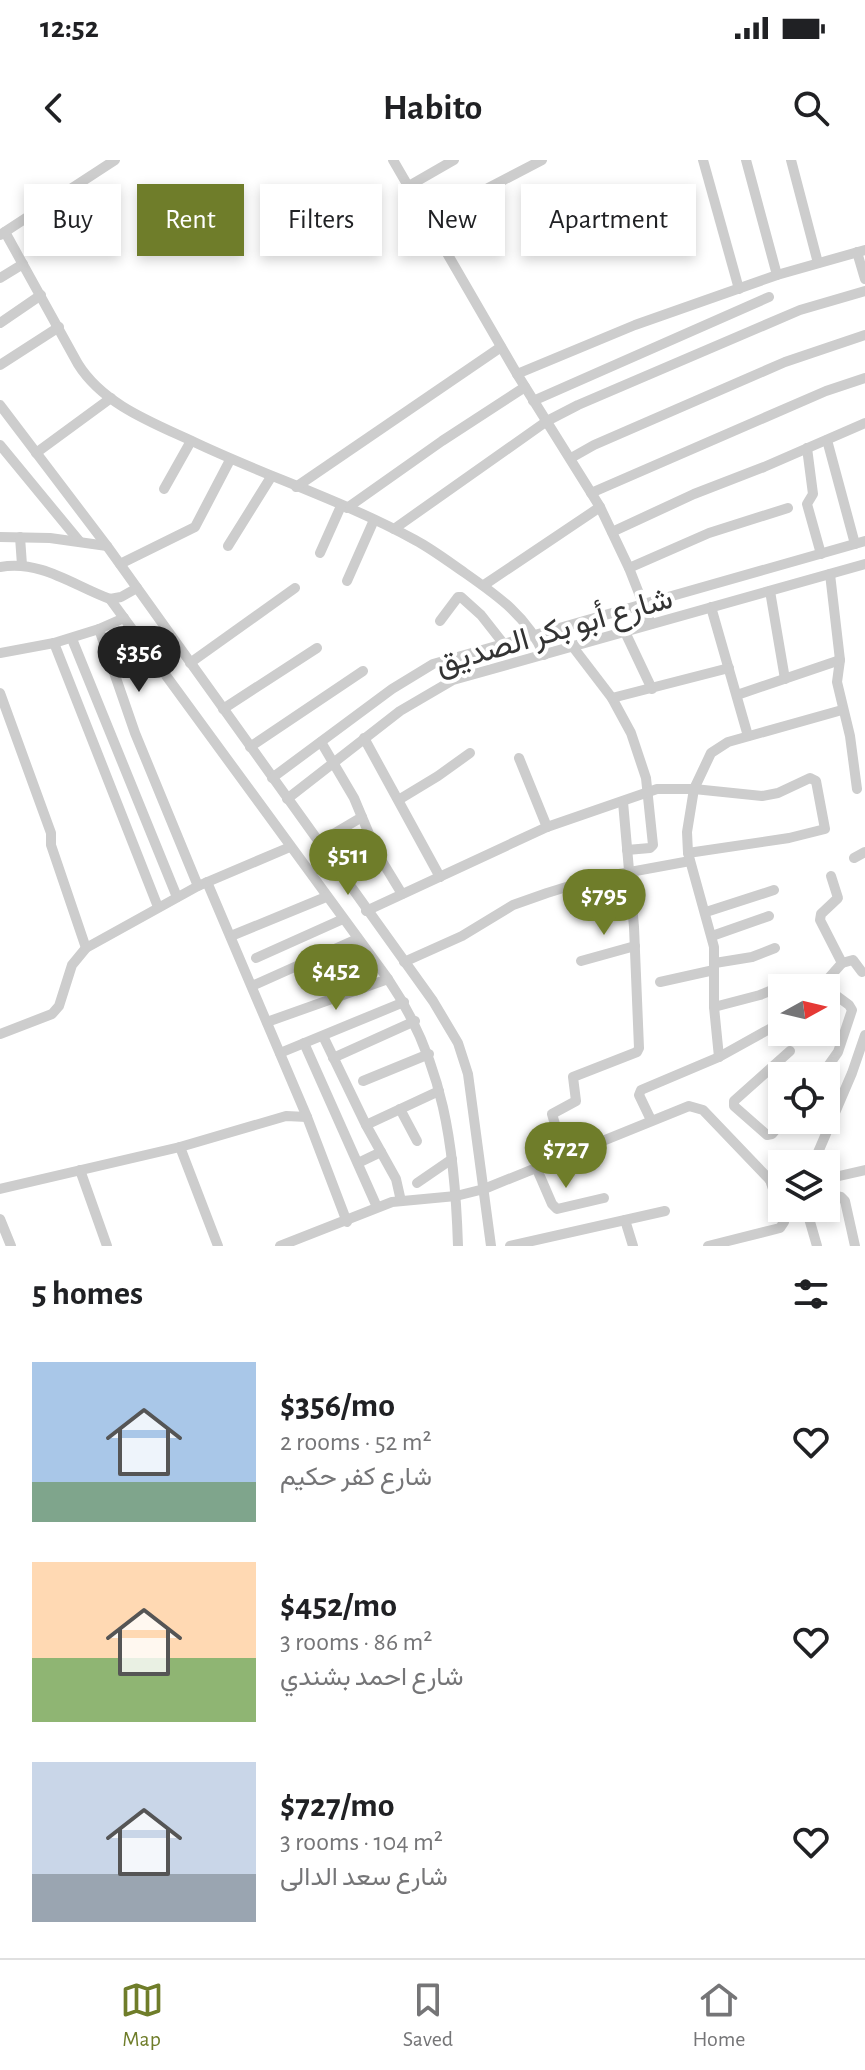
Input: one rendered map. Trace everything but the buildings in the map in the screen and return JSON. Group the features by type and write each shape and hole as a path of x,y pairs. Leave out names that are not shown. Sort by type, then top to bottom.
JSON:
{"street":[{"path":"115,160 2,233 91,383 161,427 418,541 511,607 536,635 544,655"},
{"path":"412,184 454,160"},
{"path":"496,184 542,160"},
{"path":"703,160 739,289"},
{"path":"746,160 777,275"},
{"path":"791,160 818,263"},
{"path":"399,162 406,184"},
{"path":"517,374 635,325 777,275 861,251 865,279"},
{"path":"448,256 600,507 651,624"},
{"path":"0,278 23,264"},
{"path":"394,529 547,421 637,378 800,310 865,291"},
{"path":"0,323 41,295"},
{"path":"533,401 769,297"},
{"path":"0,365 59,327"},
{"path":"571,458 594,445 785,362 865,335"},
{"path":"296,487 501,347"},
{"path":"591,493 826,391 865,378"},
{"path":"320,553 344,507 525,387"},
{"path":"36,453 111,398"},
{"path":"0,405 120,564 453,1033 464,1061 491,1246"},
{"path":"612,532 694,494 865,423"},
{"path":"827,440 860,543"},
{"path":"164,489 191,441"},
{"path":"0,445 80,542"},
{"path":"807,448 813,494 807,504 821,554"},
{"path":"120,564 195,527 230,460"},
{"path":"228,546 271,477"},
{"path":"484,585 600,507"},
{"path":"629,568 709,533 788,508"},
{"path":"347,581 374,520"},
{"path":"0,537 107,546"},
{"path":"20,537 22,565"},
{"name":"شارع أبو بكر الصديق","path":"272,778 417,672 433,664 860,543"},
{"name":"شارع أبو بكر الصديق","path":"287,799 400,711 441,685 865,564"},
{"path":"0,567 22,565 45,569 110,599 404,1002 429,1054 439,1091 452,1159 458,1246"},
{"path":"830,574 840,660 837,682 842,710 860,762 857,789"},
{"path":"110,599 137,588"},
{"path":"190,663 295,588"},
{"path":"770,591 785,679"},
{"path":"440,621 461,597 481,615 503,643"},
{"path":"711,607 748,736"},
{"path":"0,653 72,639 124,618"},
{"path":"99,629 135,733 203,884 231,936 347,1222"},
{"path":"625,632 652,689"},
{"path":"72,639 177,897"},
{"path":"54,643 158,907"},
{"path":"573,647 612,698 638,752 648,793 653,845 627,850"},
{"path":"223,709 317,648"},
{"path":"737,695 840,660"},
{"path":"612,698 729,668"},
{"path":"250,747 363,671"},
{"path":"0,693 51,833 51,845 86,948"},
{"path":"719,1057 712,936 689,857 687,832 694,789 711,753 728,742 842,710"},
{"path":"364,738 440,877"},
{"path":"321,742 362,817 377,853 402,894"},
{"path":"400,799 470,753"},
{"path":"519,758 547,827"},
{"path":"366,911 547,827 662,788 762,796 812,778 817,783 825,829 583,881 513,905 462,936 404,962"},
{"path":"564,1155 552,1114 576,1101 573,1077 637,1052 639,1048 635,946 623,802"},
{"path":"318,843 362,817"},
{"path":"0,1034 48,1017 56,1011 72,965 86,948 203,884 290,847"},
{"path":"854,858 865,852"},
{"path":"831,876 838,898 821,914 820,920 840,966"},
{"path":"706,912 774,890"},
{"path":"231,936 326,897"},
{"path":"712,936 769,916"},
{"path":"256,958 343,919"},
{"path":"252,986 357,939"},
{"path":"581,961 635,946"},
{"path":"660,982 775,948"},
{"path":"834,974 840,966 853,960 862,972"},
{"path":"267,1022 388,979"},
{"path":"714,1007 768,992"},
{"path":"840,1001 852,1010 840,1046"},
{"path":"280,1053 404,1002"},
{"path":"333,1058 415,1021"},
{"path":"651,1120 639,1095 641,1090 719,1057 768,1030"},
{"path":"819,1150 865,1035"},
{"path":"323,1036 399,1185 401,1201"},
{"path":"304,1043 377,1207"},
{"path":"777,1062 790,1051"},
{"path":"363,1081 429,1054"},
{"path":"768,1070 735,1099 734,1106 767,1135 772,1134"},
{"path":"366,1125 439,1091"},
{"path":"283,1246 377,1207 484,1189 685,1107 699,1107 768,1178"},
{"path":"400,1109 417,1141"},
{"path":"0,1189 180,1147 286,1116 307,1117"},
{"path":"180,1147 218,1246"},
{"path":"358,1163 381,1152"},
{"path":"417,1183 452,1159"},
{"path":"536,1167 557,1209 604,1198"},
{"path":"80,1170 107,1246"},
{"path":"840,1176 865,1170"},
{"path":"840,1197 845,1201 858,1241"},
{"path":"510,1246 665,1211"},
{"path":"0,1219 11,1246"},
{"path":"625,1220 633,1246"},
{"path":"708,1246 780,1228 784,1222"},
{"path":"810,1222 817,1246"}]}
